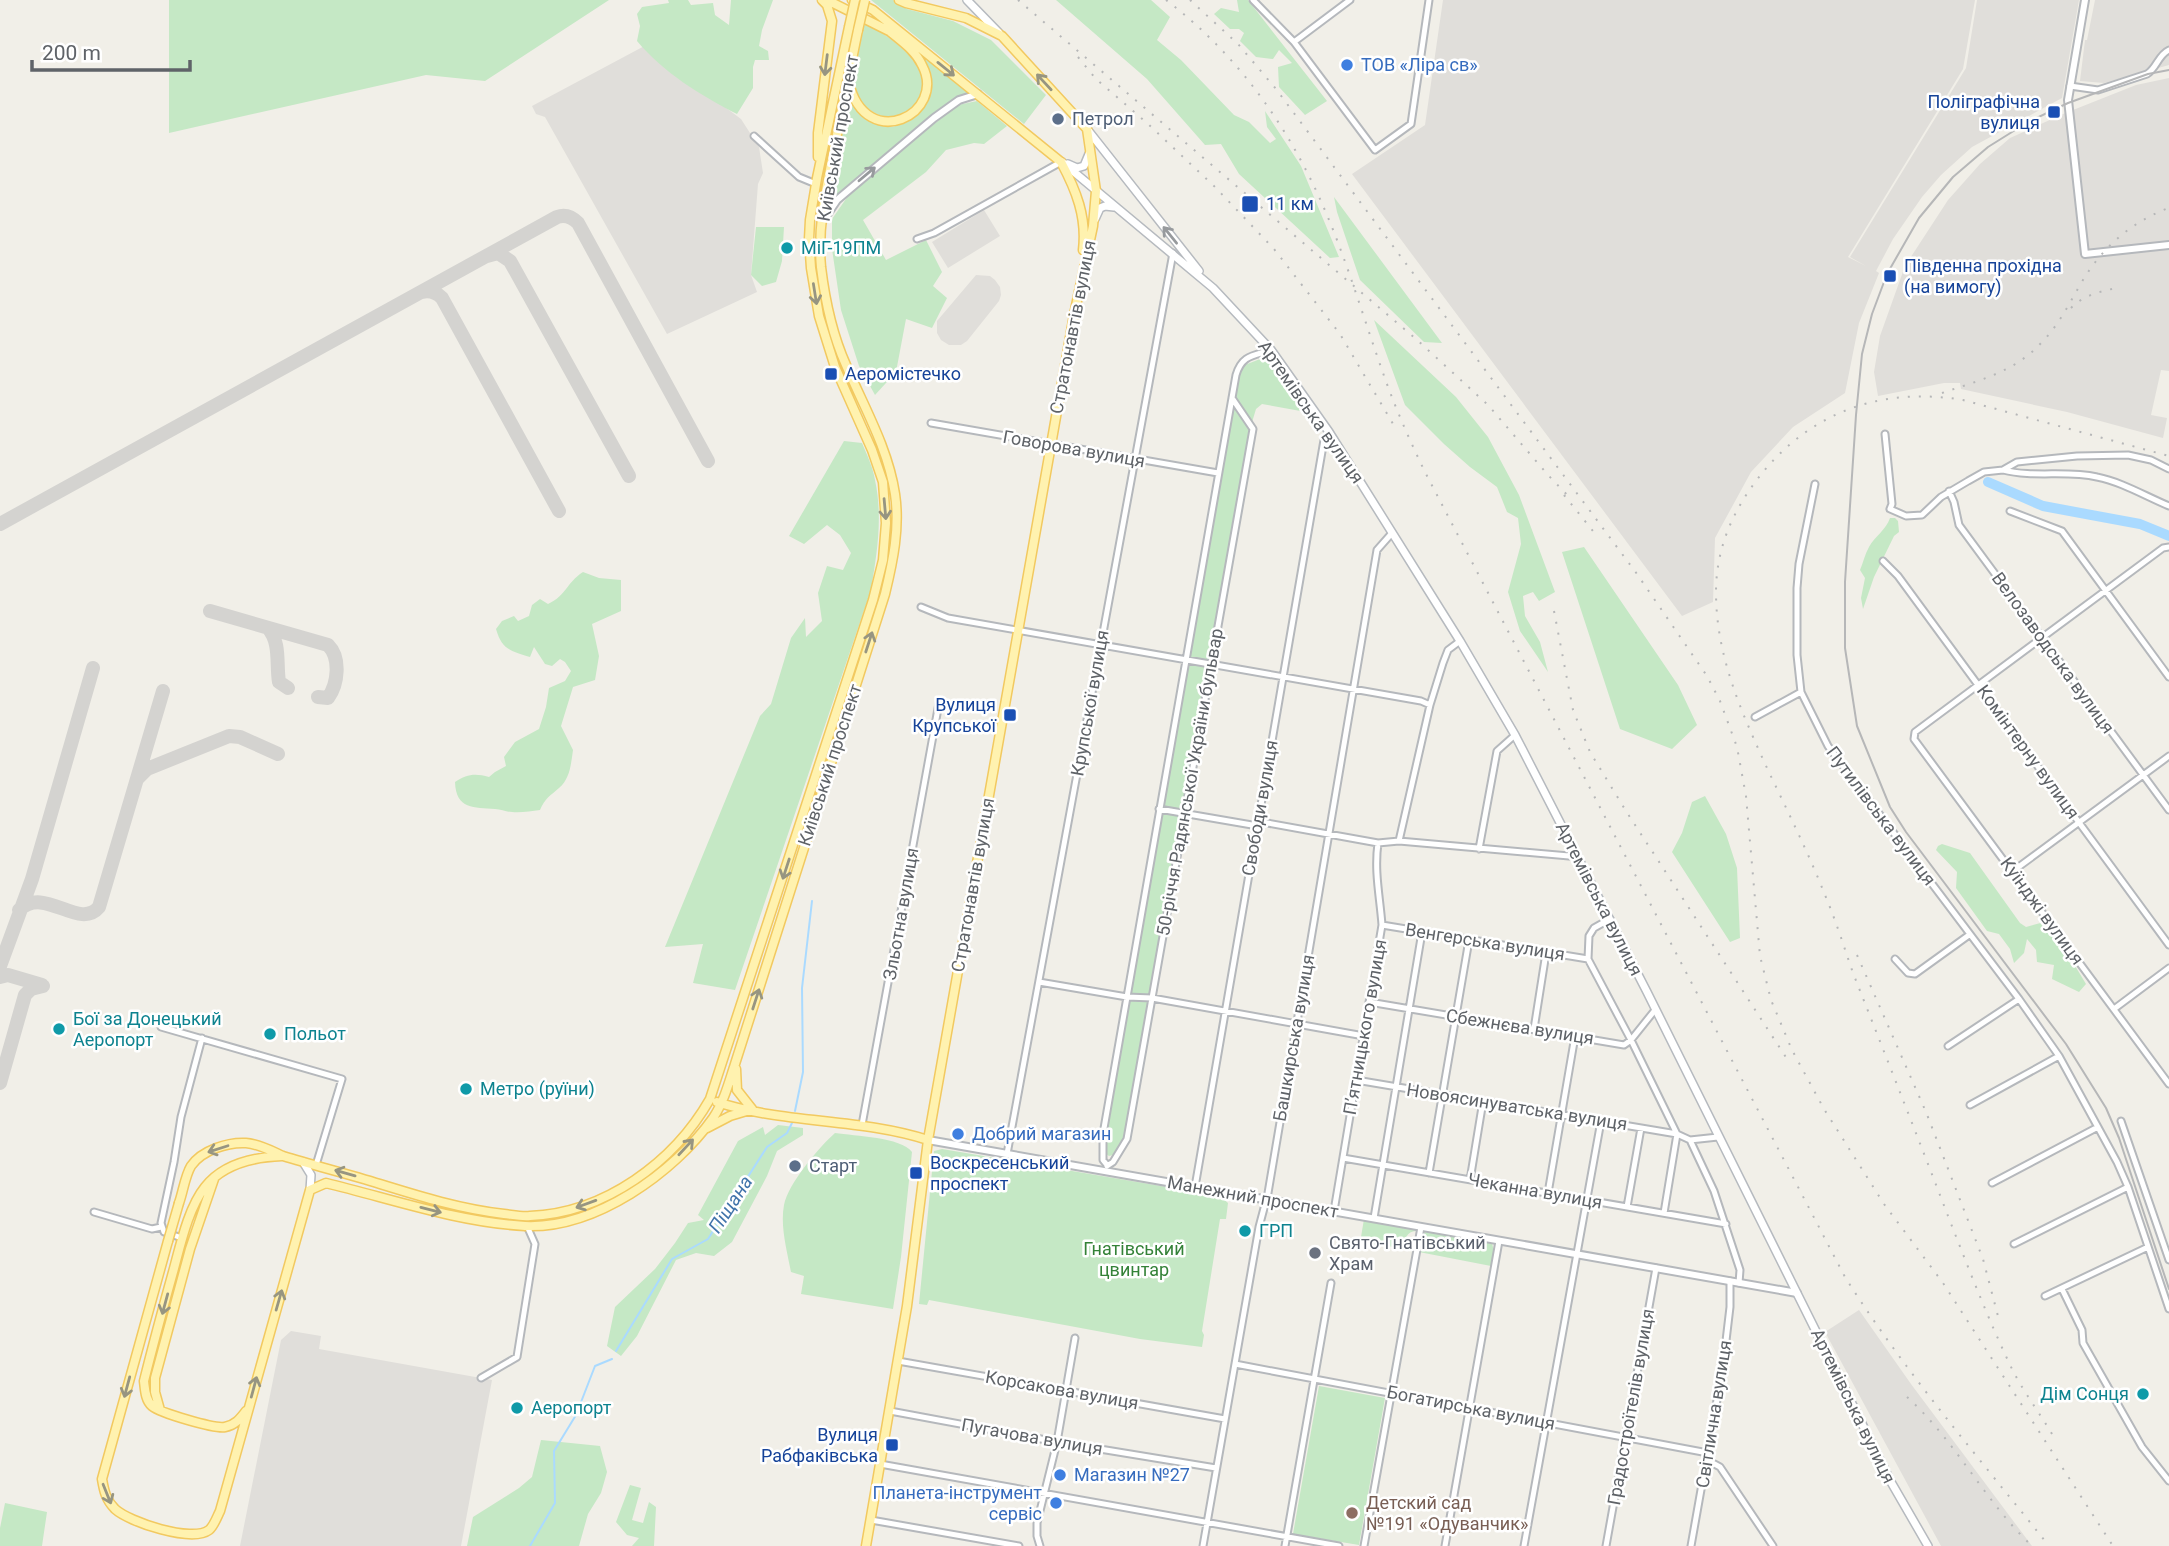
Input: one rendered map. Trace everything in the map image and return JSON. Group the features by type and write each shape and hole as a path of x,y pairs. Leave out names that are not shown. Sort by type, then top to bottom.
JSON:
{"main road":[{"path":"824,0 922,49"},
{"path":"817,181 818,133 832,21 824,0"},
{"path":"853,29 854,0"},
{"name":"Артемівська вулиця","path":"854,0 873,10 922,49 1213,288"},
{"path":"853,29 864,0"},
{"path":"899,0 966,18 1002,36"},
{"name":"Артемівська вулиця","path":"967,0 1087,129 1213,288 1271,350 1329,432 1460,641 1516,735 1891,1482 1928,1546"},
{"name":"Київський проспект","path":"853,29 848,80 824,200 820,239 821,265 829,315 843,358 883,448 893,484 896,510 894,556 885,594 736,1064 721,1103 702,1131 671,1164 649,1182 590,1214 559,1223 527,1226 467,1219 326,1183 310,1191 220,1511 211,1529 200,1534 180,1534 124,1517 113,1508 103,1491 102,1479 179,1203 191,1167 199,1157 225,1146 246,1143 470,1210 529,1216 584,1206 643,1174 684,1136 701,1116 710,1099 869,612 883,560 886,523 883,482 845,390 819,316 809,239 817,181 853,29"},
{"path":"848,80 852,96 861,107 872,118 884,122 904,119 921,104 927,76 922,64 912,50 888,30"},
{"name":"Стратонавтів вулиця","path":"866,1546 898,1361 928,1140 1074,315 1093,226 1096,191 1087,129"},
{"path":"1061,162 1077,168 1084,166 1090,152"},
{"path":"1061,162 1076,189 1085,237 1074,315"},
{"path":"1093,226 1100,208 1116,207"},
{"path":"810,220 814,224 821,223"},
{"path":"809,239 817,235 820,239"},
{"path":"845,390 855,386"},
{"path":"855,413 864,404"},
{"path":"702,1131 730,1116 752,1109 737,1090 736,1064"},
{"name":"Манежний проспект","path":"710,1099 752,1109 862,1125 928,1140"},
{"path":"248,1409 237,1422 219,1427 151,1405 146,1399 144,1381 183,1238 195,1203 205,1186 249,1160 283,1156"},
{"path":"663,1156 671,1164"},
{"path":"303,1162 310,1175 310,1191"},
{"path":"160,1410 155,1392 155,1378 190,1249 214,1179"}],"street":[{"path":"1253,0 1294,42 1375,150 1412,124 1429,0"},
{"path":"1294,42 1350,0"},
{"path":"2085,0 2068,100 2085,254 2169,245"},
{"path":"2070,86 2098,90 2147,74 2162,54 2169,50"},
{"path":"821,223 837,200 934,118 959,100 978,94"},
{"path":"754,136 799,177 817,181"},
{"path":"917,239 934,233 1061,162"},
{"name":"Крупської вулиця","path":"1007,1154 1173,253"},
{"name":"50-річчя Радянської України бульвар","path":"1231,398 1253,429 1127,1139 1106,1169 1102,1134 1231,398 1240,363 1271,350"},
{"name":"Говорова вулиця","path":"931,423 1219,473"},
{"name":"Свободи вулиця","path":"1195,1187 1324,440 1329,432"},
{"path":"1885,434 1892,504 1890,509 1906,516 1922,515 1949,491 1984,472 2003,470 2019,474 2096,476 2169,506"},
{"path":"2003,470 2017,462 2077,456 2127,455 2151,460 2169,469"},
{"name":"Путилівська вулиця","path":"1815,484 1799,564 1797,588 1796,623 1801,692 1828,746 2059,1056 2128,1187 2169,1308"},
{"name":"Велозаводська вулиця","path":"1949,491 1959,525 2169,810"},
{"path":"2010,511 2062,531 2169,677"},
{"name":"Башкирська вулиця","path":"1203,1546 1297,1024 1377,551 1392,533"},
{"path":"1979,686 2163,548 2169,547"},
{"name":"Комінтерну вулиця","path":"1883,561 1898,576 2169,945"},
{"path":"921,607 948,618 1018,632 1421,701 1430,705"},
{"path":"1399,841 1430,705 1448,650 1460,641"},
{"name":"Куїнджі вулиця","path":"1979,686 1915,732 1914,739 2169,1084"},
{"path":"1755,717 1801,692"},
{"name":"Зльотна вулиця","path":"862,1125 939,703"},
{"path":"1479,849 1497,751 1516,735"},
{"path":"2013,871 2169,756"},
{"path":"1159,808 1252,825 1257,823 1378,843 1399,841 1569,856 1576,853"},
{"name":"П’ятницького вулиця","path":"1334,1211 1382,925 1381,902 1376,881 1378,843"},
{"name":"Артемівська вулиця","path":"1610,919 1594,928 1589,936 1588,960 1677,1134"},
{"name":"Венгерська вулиця","path":"1382,925 1588,960"},
{"path":"1374,1219 1422,932"},
{"path":"1895,959 1908,973 1914,974 1969,934"},
{"path":"1429,1173 1469,940"},
{"path":"1534,1029 1546,953"},
{"path":"2114,1009 2169,968"},
{"path":"1039,982 1127,997 1152,998 1364,1036"},
{"path":"1948,1046 2019,999"},
{"name":"Сбежнєва вулиця","path":"1370,1002 1624,1045 1631,1040"},
{"path":"1631,1040 1655,1010"},
{"path":"161,1027 342,1079 316,1165"},
{"path":"1548,1194 1575,1036"},
{"path":"161,1227 181,1117 202,1038"},
{"path":"1970,1105 2059,1056"},
{"name":"Новоясинуватська вулиця","path":"1356,1080 1677,1134"},
{"path":"1470,1180 1483,1101"},
{"path":"1524,1546 1601,1121"},
{"path":"2121,1121 2169,1260"},
{"path":"1628,1207 1641,1128"},
{"path":"1992,1183 2098,1128"},
{"path":"1664,1213 1677,1134 1690,1140 1718,1137"},
{"name":"Манежний проспект","path":"928,1140 1106,1169 1266,1200 1797,1293"},
{"path":"1690,1140 1726,1224 1740,1270 1739,1283"},
{"name":"Чеканна вулиця","path":"1343,1158 1726,1224"},
{"path":"2014,1244 2128,1187"},
{"path":"94,1212 152,1229 161,1227"},
{"path":"481,1378 517,1357 535,1244 527,1226"},
{"path":"161,1227 164,1231 183,1238"},
{"path":"1364,1546 1421,1227"},
{"path":"1445,1546 1499,1241"},
{"path":"2045,1296 2148,1247"},
{"name":"Градостроїтелiв вулиця","path":"1606,1546 1656,1268"},
{"name":"Світлична вулиця","path":"1691,1546 1723,1366 1730,1307 1730,1281"},
{"path":"1285,1546 1331,1283"},
{"path":"2062,1289 2082,1330 2083,1343 2143,1447 2169,1481"},
{"path":"1040,1546 1037,1523 1057,1442 1075,1338"},
{"name":"Корсакова вулиця","path":"898,1361 1225,1419"},
{"name":"Богатирська вулиця","path":"1235,1364 1708,1452"},
{"name":"Пугачова вулиця","path":"890,1411 1216,1468"},
{"path":"1707,1460 1720,1467 1773,1546"},
{"path":"880,1464 1339,1546"},
{"path":"871,1520 1018,1546"}],"shaded area":[{"path":"1443,0 1975,0 1963,69 1848,257 1866,266 1850,257 1966,68 1977,0 2079,0 2062,98 1972,147 1941,175 1922,197 1893,239 1876,271 1879,273 1859,323 1845,393 1793,427 1751,472 1715,538 1713,602 1682,616 1352,174 1425,125"},
{"path":"2095,0 2169,0 2169,65 2104,83 2080,81 2085,40"},
{"path":"650,43 659,58 741,119 759,147 763,173 758,184 751,275 757,292 667,334 545,117 536,114 532,106"},
{"path":"2169,78 2169,371 2161,370 2151,415 2167,418 2163,438 2067,412 1961,389 1960,383 1944,383 1878,396 1874,372 1880,336 1905,266 1948,200 1980,164 2010,138 2136,85"},
{"path":"984,210 1000,236 948,268 932,242"},
{"path":"976,275 990,276 995,280 1000,287 999,301 967,341 961,345 949,345 941,340 937,333 937,321"},
{"path":"1859,1310 2032,1546 1941,1546 1825,1332"},
{"path":"291,1331 321,1336 319,1349 492,1380 461,1546 240,1546 281,1340"}],"green space":[{"path":"169,0 609,0 485,81 426,75 169,133"},
{"path":"668,0 688,0 691,5 713,3 715,15 729,25 731,0 773,0 759,46 768,51 769,60 755,60 753,88 737,114 683,82 637,41 640,26 637,14 642,7 669,3"},
{"path":"871,0 893,0 907,9 953,21 991,40 1046,95 1024,124"},
{"path":"1056,0 1151,0 1170,17 1157,40 1181,60 1234,115 1249,122 1270,143 1276,139 1267,127 1265,111 1301,166 1339,257 1330,258 1239,174 1221,144 1205,145 1147,79"},
{"path":"1237,0 1248,0 1327,101 1305,115 1279,87 1278,67 1292,63 1279,50 1273,59 1256,57 1240,41 1244,33 1239,29 1230,29 1214,14 1221,8 1239,12"},
{"path":"865,22 909,55 919,68 924,81 922,94 912,108 892,120 874,113 863,104 856,93 855,68"},
{"path":"918,50 970,91 946,105 836,198 826,212 849,91 862,111 872,121 883,126 893,126 913,118 927,100 931,79"},
{"path":"977,101 1007,126 984,144 974,143 946,150 926,172 863,220 886,260 926,240 942,272 933,286 947,298 932,328 906,319 896,372 875,395 859,366 841,310 832,249 832,219 848,196 924,132 958,105"},
{"path":"1334,197 1442,343 1424,342 1360,280"},
{"path":"756,227 784,227 782,261 776,282 762,286 751,275"},
{"path":"1374,320 1456,397 1488,437 1519,495 1555,592 1539,601 1533,592 1523,596 1525,616 1540,642 1548,672 1520,631 1508,592 1521,544 1518,518 1507,512 1497,487 1444,444 1405,405"},
{"path":"1268,356 1306,412 1262,404 1256,409 1250,429 1124,1138 1113,1155 1109,1156 1105,1153 1104,1134 1238,376 1242,366"},
{"path":"844,441 862,443 875,480 879,521 871,590 735,990 693,983 703,944 665,947 760,716 771,704 791,638 805,618 806,637 822,621 818,593 827,566 843,570 851,553 840,535 827,525 804,544 789,536"},
{"path":"1890,518 1898,521 1899,532 1894,536 1874,577 1863,609 1861,598 1865,578 1860,570 1869,547"},
{"path":"1584,547 1678,685 1697,725 1672,749 1620,729 1562,552"},
{"path":"583,572 599,578 621,580 621,611 592,624 599,656 595,680 573,687 561,726 573,750 566,780 540,810 508,812 467,805 459,798 455,782 471,775 489,777 506,766 504,757 515,742 539,729 549,688 565,681 571,671 560,659 552,666 545,664 534,647 530,657 508,649 496,629 502,621 514,616 518,621 529,616 532,605 540,599 548,604"},
{"path":"1705,796 1726,834 1737,868 1740,938 1730,942 1672,852 1682,833 1692,802"},
{"path":"1942,844 1970,853 2020,923 2026,927 2048,921 2086,984 2079,992 2052,979 2054,965 2037,962 2036,950 2027,939 2024,953 2014,963 2010,949 1999,934 1987,931 1956,888 1957,872 1936,850"},
{"path":"778,1125 803,1128 803,1135 777,1151 767,1176 732,1242 714,1256 696,1253 676,1260 637,1336 621,1356 607,1346 615,1307 655,1269 688,1223 704,1220 698,1215 738,1141 763,1127 765,1135"},
{"path":"835,1133 888,1140 912,1152 893,1309 801,1294 804,1276 791,1272 784,1238 784,1205 791,1187 805,1166"},
{"name":"Гнатівський цвинтар","path":"942,1149 1220,1196 1228,1203 1226,1219 1220,1219 1202,1331 1202,1347 1140,1339 929,1300 927,1305 919,1304 934,1151"},
{"path":"1364,1219 1416,1231 1408,1234 1403,1248 1360,1243"},
{"path":"1427,1230 1492,1243 1494,1252 1491,1266 1419,1252 1423,1233"},
{"path":"1319,1386 1385,1398 1359,1545 1293,1534"},
{"path":"541,1440 600,1446 607,1472 601,1493 588,1514 579,1546 467,1546 473,1517 532,1477"},
{"path":"630,1485 641,1488 632,1520 643,1523 649,1502 656,1507 654,1546 632,1546 639,1538 627,1535 616,1522"},
{"path":"5,1503 47,1512 42,1546 0,1546"}],"waterway":[{"path":"1988,482 2043,506 2140,524 2169,536"},
{"name":"Піщана","path":"795,1111 803,1072 802,988 812,901"},
{"name":"Піщана","path":"616,1351 672,1259 708,1239 767,1147 787,1133 793,1121"},
{"name":"Піщана","path":"530,1546 555,1503 554,1451 576,1415 595,1366 612,1359"}],"taxiway":[{"path":"0,524 563,216 578,223 708,461"},
{"path":"487,256 498,253 510,261 629,476"},
{"path":"422,292 433,292 442,298 559,511"},
{"path":"210,611 328,645 335,657 336,679 328,698 318,697"},
{"path":"268,628 275,640 279,682 288,688"},
{"path":"0,966 32,879 93,668"},
{"path":"19,910 40,902 82,914 91,913 99,907 163,691"},
{"path":"138,778 147,769 229,736 240,737 278,754"},
{"path":"0,977 8,975 42,985"},
{"path":"0,1083 25,995 31,989 43,986"}],"tram line":[{"path":"2169,70 2148,74 2068,103 2028,122 1988,147 1953,177 1919,218 1887,274 1872,314 1862,354 1845,582 1845,648 1857,726 1890,807 2066,1044 2106,1108 2119,1138 2169,1289"}],"railway":[{"path":"1018,0 1416,339 1488,405 1571,499"},
{"path":"1166,0 1209,37 1248,80 1296,151 1340,247 1392,396 1425,472 1845,1277 1917,1381 2049,1546"},
{"path":"1190,0 1238,44 1276,89 1637,574 1707,676 1720,701 1737,747 1746,796 1760,956 1771,1000 1792,1050 1824,1109 1884,1204 1943,1283 2113,1546"},
{"path":"1078,57 1096,79 1215,187 1274,249 1340,334 1396,429"},
{"path":"1942,393 1982,380 2031,353 2053,330 2088,272 2106,250 2127,230 2166,209"},
{"path":"2071,308 2086,297 2116,288"},
{"path":"2052,1434 2016,1377 1986,1312 1812,863 1739,704 1720,638 1717,577 1722,548 1732,520 1756,481 1776,457 1822,422 1874,402 1903,397 1963,400 2169,456"},
{"path":"1564,495 1597,536"},
{"path":"1554,611 1573,710 1590,752 1789,1062"},
{"path":"1857,955 1926,1112 1983,1259 1999,1320"},
{"path":"1907,1397 1941,1433 2015,1529 2032,1546"}],"place":[{"name":"ТОВ «Ліра св»","path":"1347,65"},
{"name":"Поліграфічна вулиця","path":"2054,112"},
{"name":"Петрол","path":"1058,119"},
{"name":"11 км","path":"1250,204"},
{"name":"МіГ-19ПМ","path":"787,248"},
{"name":"Південна прохідна (на вимогу)","path":"1890,276"},
{"name":"Аеромістечко","path":"831,374"},
{"name":"Вулиця Крупської","path":"1010,715"},
{"name":"Бої за Донецький Аеропорт","path":"59,1029"},
{"name":"Польот","path":"270,1034"},
{"name":"Метро (руїни)","path":"466,1089"},
{"name":"Добрий магазин","path":"958,1134"},
{"name":"Старт","path":"795,1166"},
{"name":"Воскресенський проспект","path":"916,1173"},
{"name":"ГРП","path":"1245,1231"},
{"name":"Свято-Гнатівський Храм","path":"1315,1253"},
{"name":"Дім Сонця","path":"2143,1394"},
{"name":"Аеропорт","path":"517,1408"},
{"name":"Вулиця Рабфаківська","path":"892,1445"},
{"name":"Магазин №27","path":"1060,1475"},
{"name":"Планета-інструмент сервіс","path":"1056,1503"},
{"name":"Детский сад №191 «Одуванчик»","path":"1352,1513"}]}
